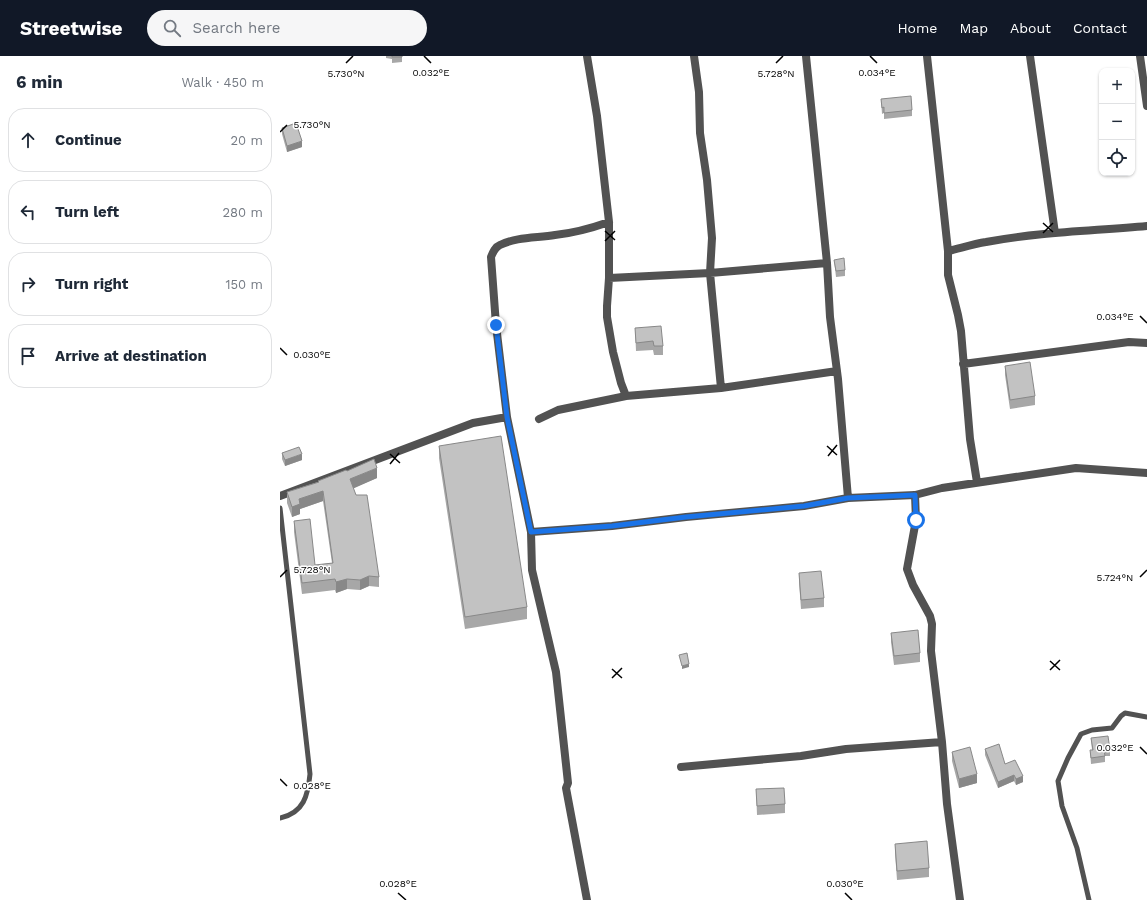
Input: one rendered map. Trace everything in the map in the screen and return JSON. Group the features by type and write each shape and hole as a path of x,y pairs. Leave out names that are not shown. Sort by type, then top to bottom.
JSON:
{"street":[{"path":"587,56 597,116 609,222 607,317 620,383 626,396"},
{"path":"694,56 699,92 700,132 707,180 712,238 710,272 721,388"},
{"path":"806,56 827,263 830,317 838,371 848,498"},
{"path":"927,56 948,251 948,276 958,315 970,439 977,482"},
{"path":"1030,56 1055,233"},
{"path":"1140,56 1147,106"},
{"path":"587,900 566,788 568,783 556,672 532,570 531,532 507,417 496,325 491,257 493,250 500,245 519,240 584,230 609,222"},
{"path":"948,251 986,242 1055,233 1147,226"},
{"path":"609,278 827,263"},
{"path":"963,364 1129,342 1147,342"},
{"path":"539,419 558,410 626,396 721,388 838,371"},
{"path":"280,496 473,423 507,417"},
{"path":"531,532 612,526 686,517 804,506 848,498 915,495 942,488 977,482 1076,468 1147,473"},
{"path":"915,495 916,520 907,569 913,585 930,616 932,624 932,651 947,804 960,900"},
{"path":"681,767 801,756 846,749 942,742"}],"lane":[{"path":"280,508 310,774 308,790 303,803 296,812 280,818"},
{"path":"1089,900 1077,848 1062,806 1058,781 1081,734 1092,730 1112,728 1125,713 1147,716"}],"building":[{"path":"911,96 912,110 884,113 884,107 882,108 881,99"},
{"path":"296,123 302,141 287,146 282,128"},
{"path":"844,258 845,270 836,271 834,260"},
{"path":"661,326 663,346 654,346 653,341 636,343 635,328"},
{"path":"1030,362 1035,396 1010,400 1005,366"},
{"path":"501,436 527,607 465,617 439,446"},
{"path":"299,447 302,454 285,460 282,453"},
{"path":"374,459 377,468 350,479 356,495 367,495 379,577 369,576 360,580 347,579 336,582 335,579 302,583 294,521 310,519 315,565 333,563 323,491 299,499 300,504 292,507 287,492 319,482 318,481 346,470 347,471"},
{"path":"821,571 824,598 801,600 799,573"},
{"path":"918,630 920,653 894,656 891,633"},
{"path":"687,653 689,664 682,666 679,655"},
{"path":"1108,736 1110,750 1104,750 1105,756 1091,758 1090,750 1093,750 1091,738"},
{"path":"999,744 1005,764 1015,760 1023,776 1016,779 1014,775 998,782 985,749"},
{"path":"970,747 977,774 959,779 952,752"},
{"path":"784,788 785,804 757,806 756,789"},
{"path":"927,841 929,868 897,871 895,844"}],"route":[{"path":"496,325 507,417 531,532 612,526 686,517 804,506 848,498 915,495 916,520"}]}
